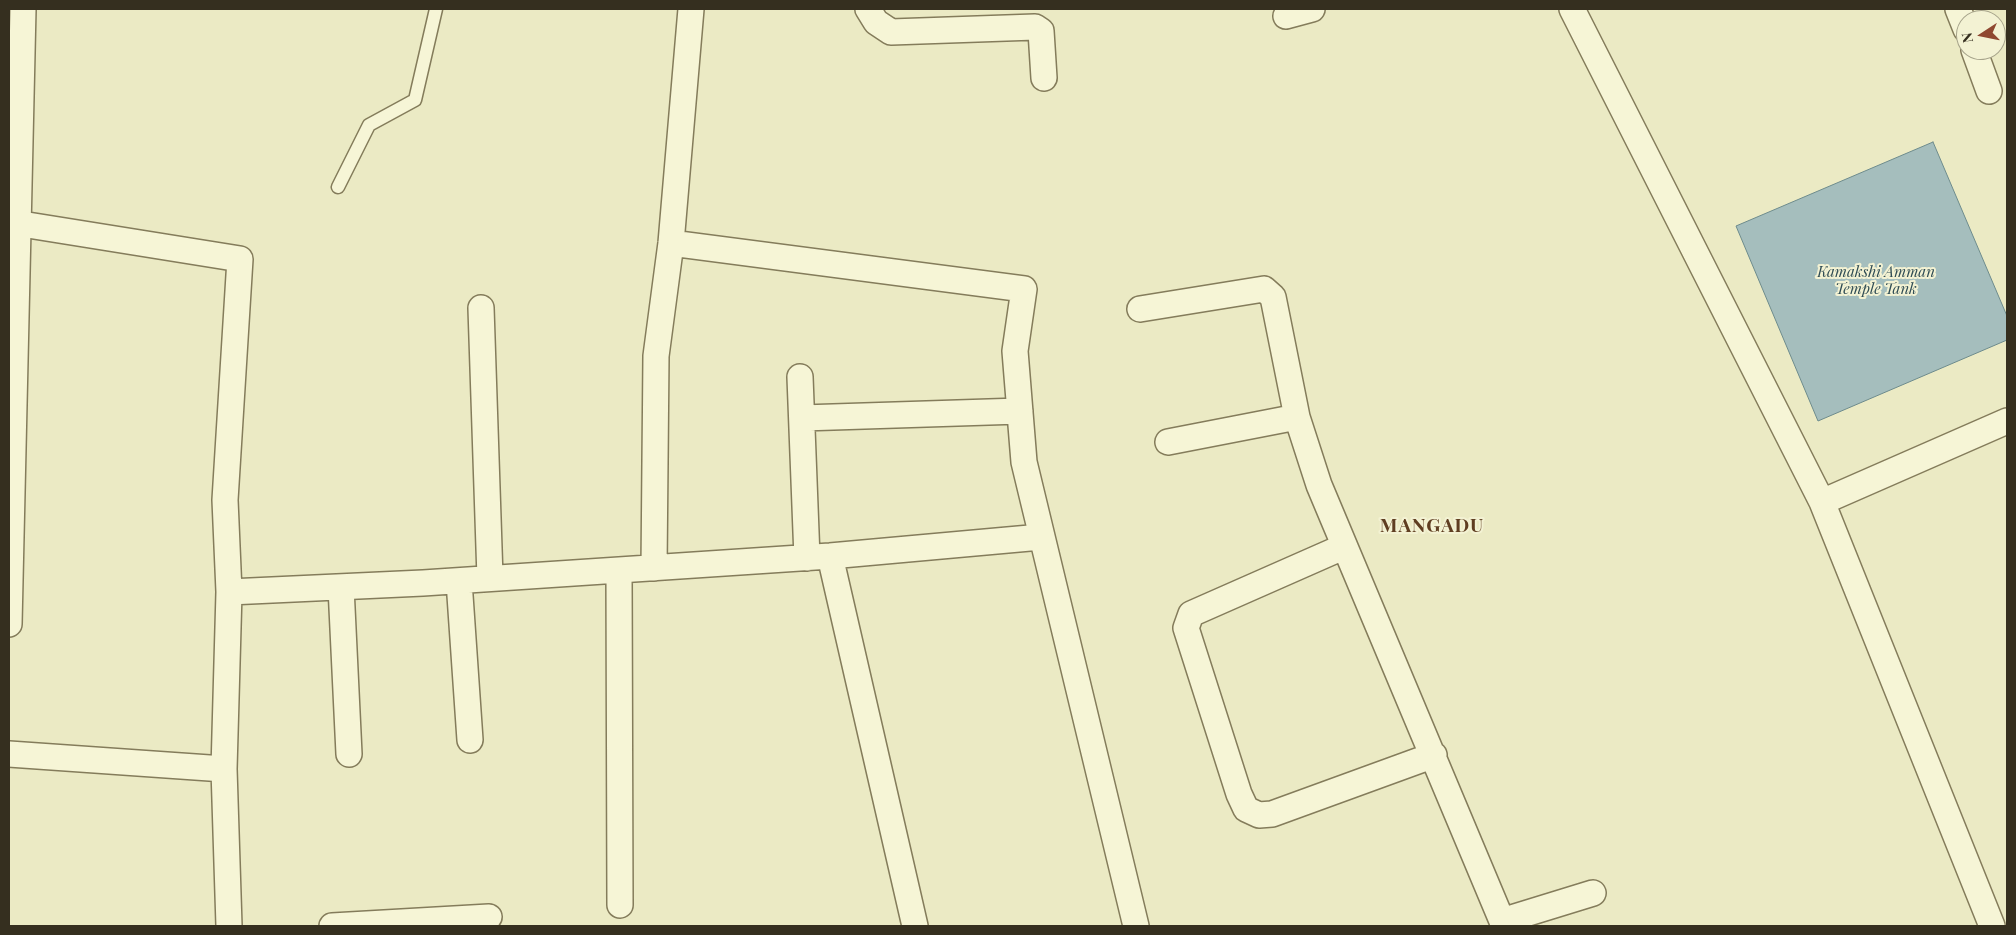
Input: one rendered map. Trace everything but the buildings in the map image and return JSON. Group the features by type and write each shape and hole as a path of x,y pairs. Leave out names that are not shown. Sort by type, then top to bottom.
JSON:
{"street":[{"path":"9,624 13,223 23,9"},
{"path":"654,568 656,356 671,243 691,9"},
{"path":"868,9 876,22 891,32 1036,27 1041,31 1044,78"},
{"path":"1286,16 1312,9"},
{"path":"1572,9 1822,502 1992,926"},
{"path":"1978,60 1989,91"},
{"path":"13,223 240,258 225,500 229,592 224,769 229,926"},
{"path":"671,243 1024,289 1015,351 1024,462 1136,926"},
{"path":"1140,309 1264,289 1273,297 1297,417 1319,485 1343,547 1434,754 1503,924 1593,893"},
{"path":"482,308 490,578"},
{"path":"800,377 802,418 819,557 915,926"},
{"path":"802,418 1020,411"},
{"path":"1168,442 1297,417"},
{"path":"1822,502 2007,422"},
{"path":"229,592 459,581 819,557 1041,537"},
{"path":"1343,547 1191,614 1186,628 1239,794 1246,809 1259,815 1272,814 1434,754"},
{"path":"619,570 620,905"},
{"path":"459,581 470,740"},
{"path":"341,587 349,754"},
{"path":"9,754 224,769"},
{"path":"332,926 489,917"}],"lane":[{"path":"338,187 369,125 415,100 436,9"}],"water":[{"name":"Kamakshi Amman Temple Tank","path":"1933,142 2007,316 2007,340 1818,421 1736,226"}],"district":[{"name":"MANGADU","path":"1432,526"}]}
